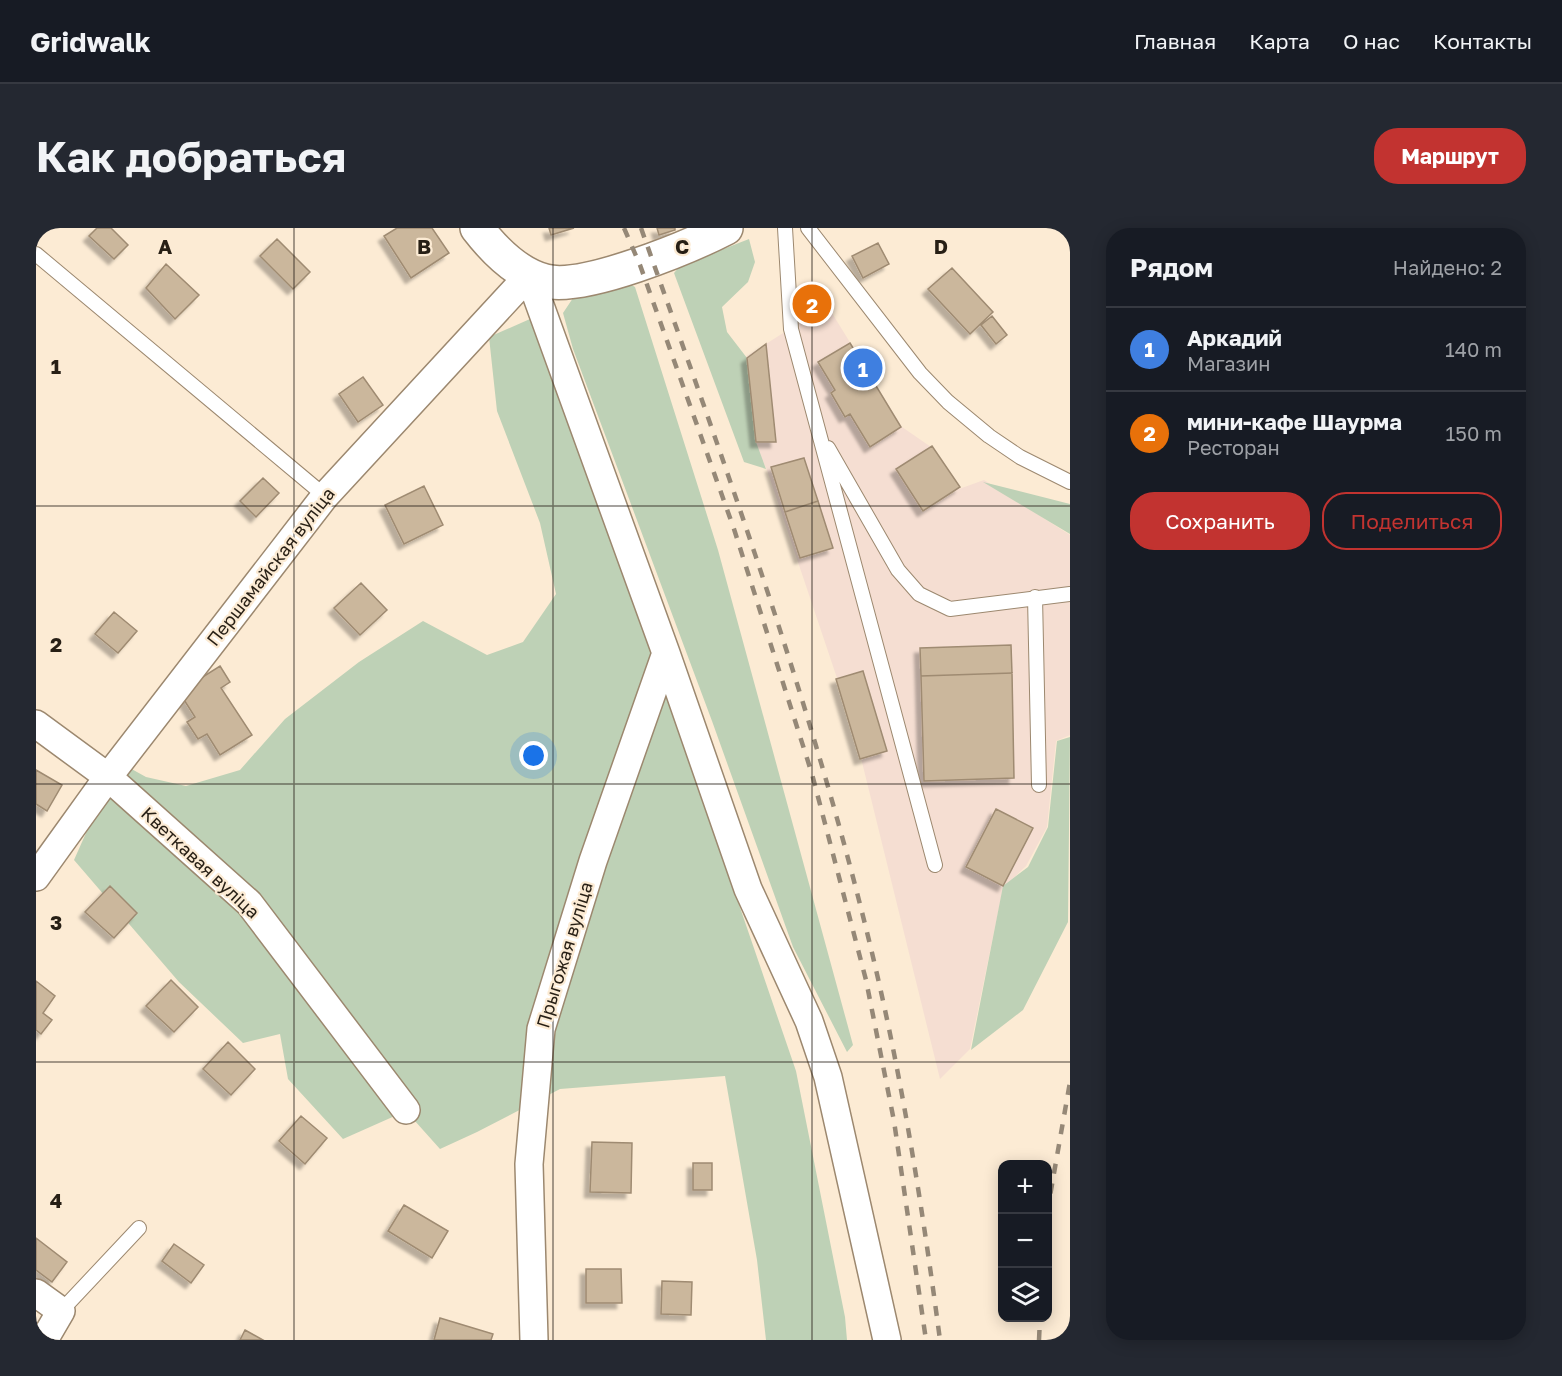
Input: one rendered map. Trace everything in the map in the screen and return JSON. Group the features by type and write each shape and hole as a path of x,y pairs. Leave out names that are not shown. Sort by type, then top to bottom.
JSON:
{"street":[{"path":"477,228 502,255 529,276 548,282 586,279 640,265 726,228"},
{"path":"529,276 666,654 748,889 809,1021 828,1077 887,1340"},
{"name":"Першамайская вуліца","path":"36,877 108,777 325,496 529,276"},
{"name":"Прыгожая вуліца","path":"534,1340 529,1164 541,1029 593,861 666,654"},
{"name":"Кветкавая вуліца","path":"36,724 108,777 249,903 406,1110"},
{"path":"36,1293 61,1311 44,1340"}],"lane":[{"path":"784,228 791,329 935,865"},
{"path":"808,228 920,373 948,402 989,436 1020,457 1070,482"},
{"path":"36,254 325,496"},
{"path":"818,431 898,570 919,594 950,609 1070,594"},
{"path":"1035,597 1039,785"},
{"path":"61,1311 138,1228"}],"shaded area":[{"path":"827,305 902,427 931,447 959,489 984,480 1070,535 1070,735 1056,741 1047,827 1026,866 1003,888 970,1049 940,1079 861,758 837,678 767,470 754,443 747,356"}],"green space":[{"path":"749,239 755,262 748,282 722,307 727,332 747,358 756,442 766,469 744,462 674,273 680,266"},
{"path":"625,281 635,287 718,550 853,1045 847,1052 793,947 712,721 573,349 563,313 573,298"},
{"path":"530,319 559,392 674,715 796,1071 845,1317 847,1340 766,1340 757,1260 725,1076 560,1089 440,1149 406,1111 343,1139 288,1079 280,1034 243,1043 179,982 74,860 98,806 128,767 146,777 186,786 240,770 285,719 359,662 423,621 487,655 523,642 556,594 540,523 497,411 489,337"},
{"path":"983,482 1070,504 1070,534"},
{"path":"1070,737 1068,922 1023,1010 971,1050 1003,886 1028,867 1048,827 1057,741"}],"building":[{"path":"97,228 111,228 128,245 114,259 89,236"},
{"path":"397,228 432,228 449,253 411,278 384,236"},
{"path":"549,228 574,228 551,235"},
{"path":"657,228 675,228 675,230 659,235"},
{"path":"277,239 310,272 293,289 260,256"},
{"path":"878,243 889,264 863,278 852,256"},
{"path":"166,264 199,295 175,319 146,288"},
{"path":"952,268 993,312 970,334 928,289"},
{"path":"818,291 826,304 807,317 798,303"},
{"path":"992,316 1007,335 996,344 981,325"},
{"path":"850,343 901,427 870,447 850,414 845,417 831,393 835,390 818,362"},
{"path":"766,344 776,442 756,442 747,358"},
{"path":"363,377 383,405 358,422 339,394"},
{"path":"932,446 960,487 923,511 896,469"},
{"path":"804,458 818,501 785,512 771,467"},
{"path":"263,478 279,493 256,517 240,501"},
{"path":"424,486 443,525 404,544 385,505"},
{"path":"818,501 833,548 800,558 785,512"},
{"path":"361,583 387,610 360,635 334,608"},
{"path":"114,612 137,631 118,653 95,634"},
{"path":"1011,645 1012,673 921,676 920,648"},
{"path":"220,666 230,682 221,688 252,735 220,755 207,734 198,739 187,722 195,717 179,692"},
{"path":"863,671 887,751 860,759 836,679"},
{"path":"1012,673 1014,778 924,781 921,676"},
{"path":"36,770 62,785 47,811 36,804"},
{"path":"996,809 1033,828 1003,886 966,867"},
{"path":"110,886 137,913 114,938 85,912"},
{"path":"171,980 198,1007 174,1032 146,1006"},
{"path":"36,981 55,996 43,1013 52,1020 41,1034 36,1030"},
{"path":"228,1042 255,1069 231,1095 203,1069"},
{"path":"301,1116 327,1138 305,1164 279,1141"},
{"path":"592,1142 632,1143 631,1193 590,1192"},
{"path":"693,1163 712,1163 712,1190 693,1190"},
{"path":"404,1205 448,1231 432,1258 388,1231"},
{"path":"36,1238 67,1262 52,1282 36,1270"},
{"path":"174,1244 204,1265 191,1283 162,1261"},
{"path":"586,1269 621,1269 622,1303 586,1303"},
{"path":"662,1281 692,1282 691,1315 661,1314"},
{"path":"440,1318 493,1334 491,1340 434,1340"},
{"path":"245,1330 263,1340 240,1340"}],"railway":[{"path":"624,228 640,265 734,529 812,774 866,980 894,1121 926,1340"},
{"path":"641,228 767,590 850,864 884,1004 903,1100 940,1340"},
{"path":"1052,1185 1070,1082"},
{"path":"1039,1340 1040,1322"}],"place":[{"name":"мини-кафе Шаурма","path":"812,304"},
{"name":"Аркадий","path":"863,368"}]}
